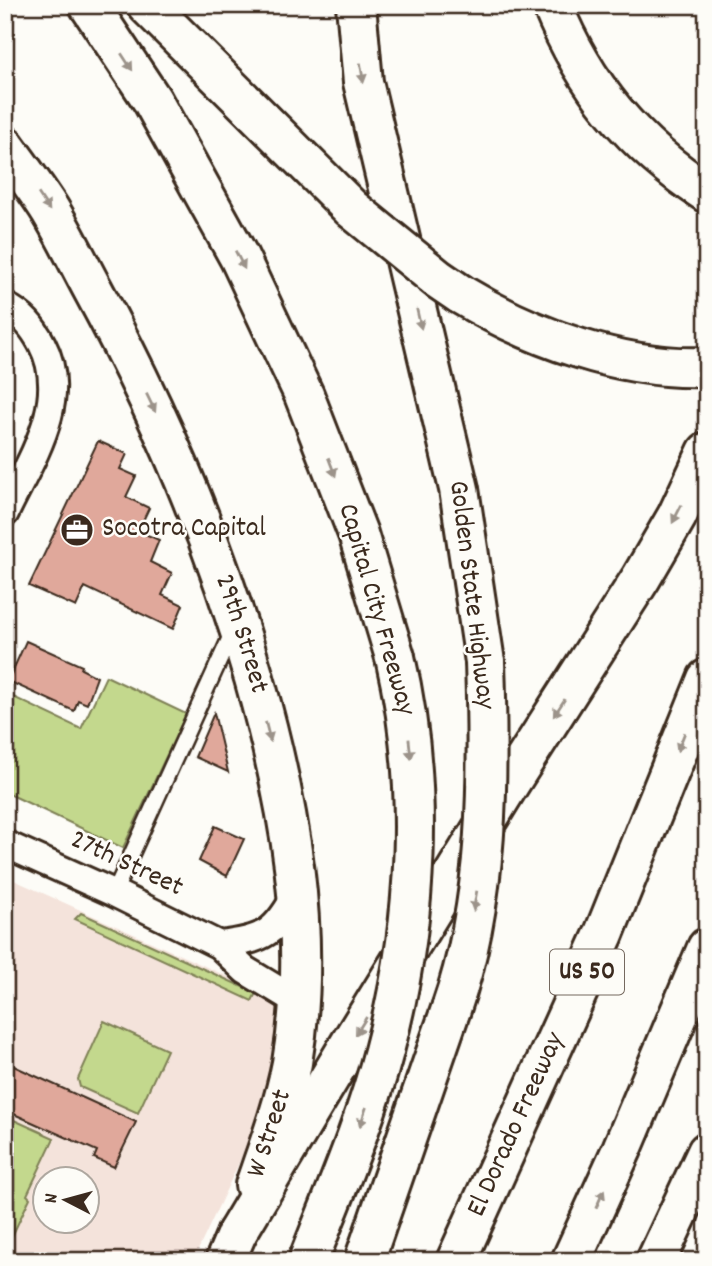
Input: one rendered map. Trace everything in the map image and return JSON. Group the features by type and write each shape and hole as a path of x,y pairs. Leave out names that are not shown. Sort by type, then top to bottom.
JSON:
{"main road":[{"name":"Capital City Freeway","path":"89,5 152,100 239,257 304,395 358,534 395,657 408,725 414,804 407,942 400,988 372,1092 307,1261"},
{"path":"147,5 352,209 438,279 492,313 530,331 591,352 633,361 707,367"},
{"name":"Golden State Highway","path":"356,5 363,82 459,489 485,662 487,767 479,883 461,978 364,1261"},
{"path":"552,5 585,74 639,141 694,185"},
{"name":"29th Street","path":"5,146 50,210 153,407 187,482 237,621 282,790 297,893 300,939 298,1002"},
{"path":"231,1247 375,1002 641,578 677,516 707,452"},
{"name":"El Dorado Freeway","path":"456,1261 603,936 707,679"},
{"path":"571,1261 622,1149 707,948"},
{"name":"W Street","path":"231,1247 275,1130 287,1089 298,1002"},
{"path":"656,1261 707,1152"}],"street":[{"path":"5,306 26,320 44,348 53,382 48,419 5,513"},
{"name":"27th Street","path":"5,844 114,893 219,945 245,970 298,1002"},
{"path":"219,945 249,942 273,928 284,918 297,893"}],"lane":[{"path":"114,893 237,621"}],"shaded area":[{"path":"5,876 262,992 279,1008 281,1034 259,1120 193,1261 5,1261"}],"green space":[{"path":"106,676 186,714 123,848 5,792 5,693 81,729"},
{"path":"81,913 256,993 252,1001 75,919"},
{"path":"104,1021 167,1050 138,1113 80,1087 78,1079"},
{"path":"5,1116 54,1138 42,1164 32,1164 32,1184 27,1195 30,1198 5,1251"}],"building":[{"path":"98,441 127,454 120,469 136,476 126,497 149,508 138,531 159,540 150,562 172,573 162,595 183,605 173,629 85,587 76,607 29,586"},
{"path":"26,641 82,666 81,669 97,677 87,704 78,700 74,711 8,681"},
{"path":"214,713 228,772 195,757"},
{"path":"215,826 244,839 227,876 199,861"},
{"path":"5,1062 136,1122 114,1167 94,1158 97,1151 5,1110"}],"place":[{"name":"Socotra Capital","path":"77,530"}]}
